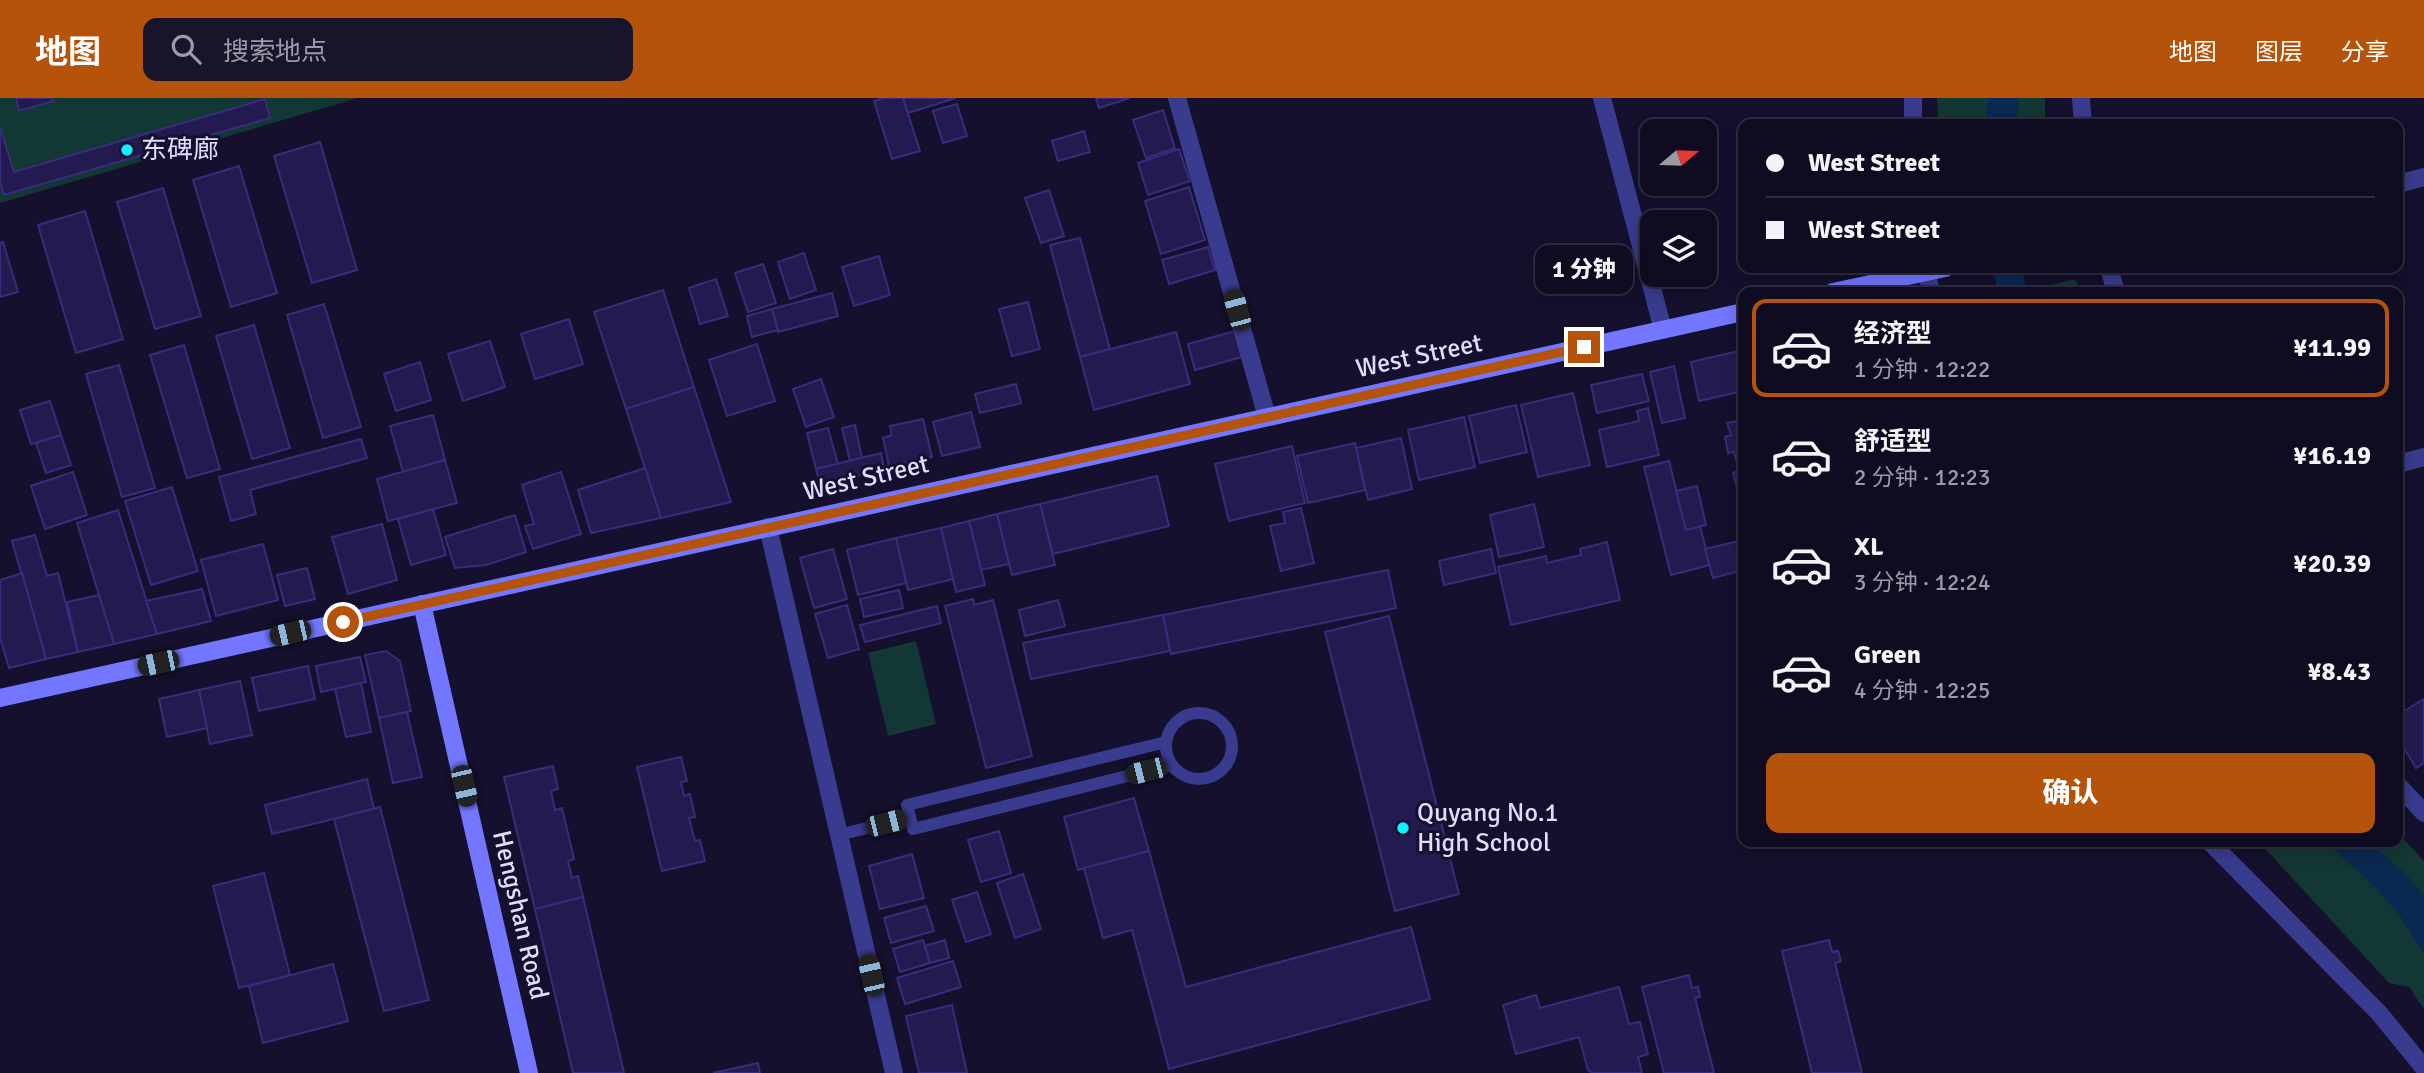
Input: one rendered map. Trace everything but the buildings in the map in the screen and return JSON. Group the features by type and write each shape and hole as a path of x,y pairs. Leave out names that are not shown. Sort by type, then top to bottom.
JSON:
{"street":[{"path":"1177,98 1267,417"},
{"path":"1602,98 1663,330"},
{"path":"1913,98 1913,119"},
{"path":"2081,98 2083,119"},
{"path":"2403,183 2424,177"},
{"path":"1855,287 1916,273"},
{"name":"West Street","path":"0,698 1738,313"},
{"path":"2403,463 2424,457"},
{"path":"768,527 894,1073"},
{"name":"Hengshan Road","path":"422,604 529,1073"},
{"path":"2403,789 2420,803"},
{"path":"2215,847 2379,1013 2424,1068"}],"lane":[{"path":"1199,713 1216,718 1228,732 1231,741 1228,760 1223,769 1214,776 1193,779 1183,775 1172,765 1168,760 1166,742 1171,728 1178,720 1199,713"},
{"path":"1166,742 907,805 913,829 1172,765"},
{"path":"838,835 910,817"}],"green space":[{"path":"0,98 358,98 0,203"},
{"path":"1937,98 1988,98 1987,119 1938,119"},
{"path":"2018,98 2045,98 2045,119 2016,119"},
{"path":"2076,279 2078,287 2040,287"},
{"path":"916,641 936,724 888,736 868,653"},
{"path":"2403,838 2424,861 2424,896 2375,847 2403,847"},
{"path":"2264,847 2331,847 2394,906 2424,952 2424,1009 2409,987 2389,983"}],"water":[{"path":"1988,98 2018,98 2016,119 1987,119"},
{"path":"1994,273 2023,273 2026,287 1997,287"},
{"path":"2331,847 2375,847 2424,896 2424,952 2402,919 2355,868"}],"place":[{"name":"东碑廊","path":"127,150"},
{"name":"Quyang No.1 High School","path":"1403,828"}],"route":[{"path":"343,622 1584,347"}]}
